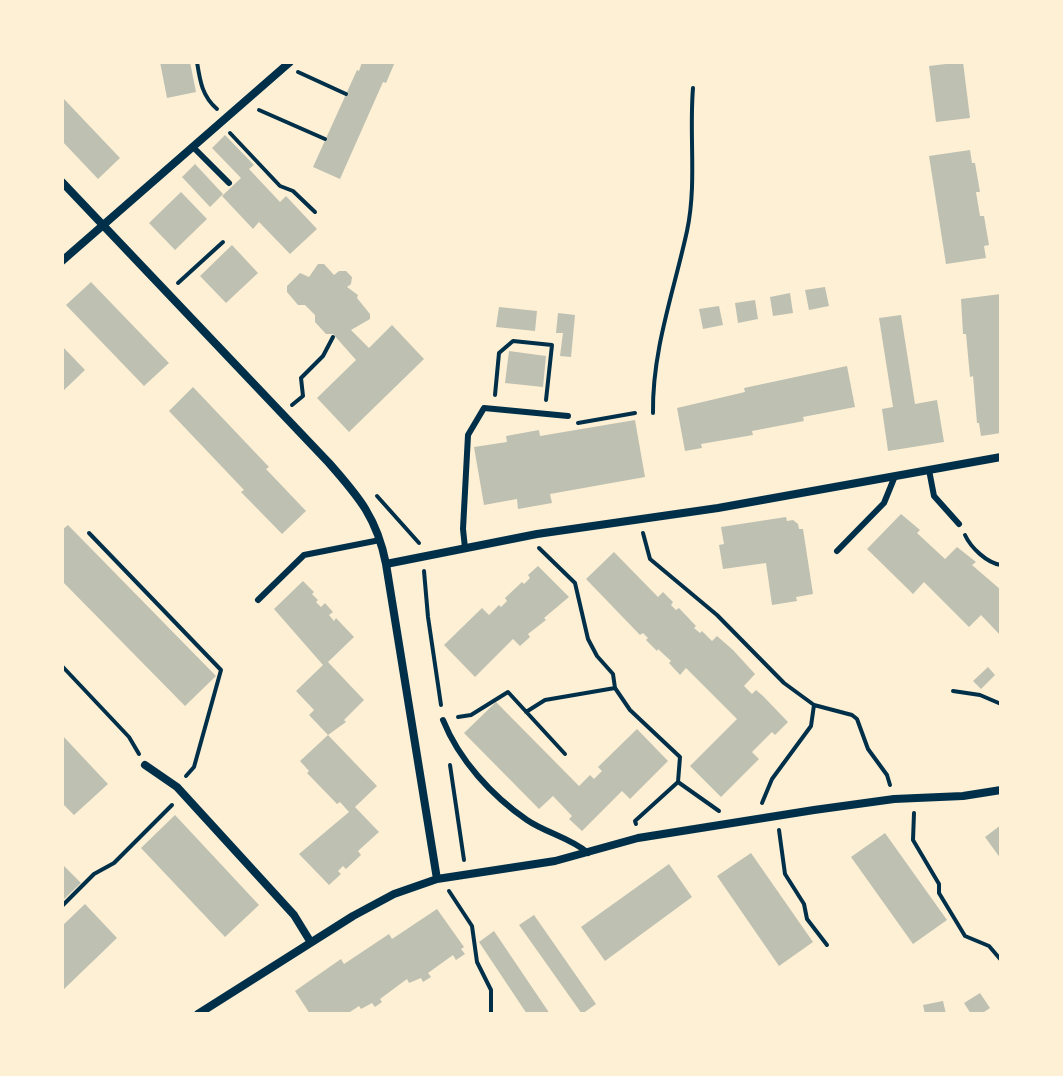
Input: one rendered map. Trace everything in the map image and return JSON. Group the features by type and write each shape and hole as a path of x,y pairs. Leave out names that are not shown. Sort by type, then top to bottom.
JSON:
{"street":[{"path":"62,261 287,64"},
{"path":"62,182 281,413 368,510 386,564 437,879"},
{"path":"386,564 537,534 639,520 1001,457"},
{"path":"145,765 180,790 294,915 310,941"},
{"path":"198,1014 310,941 394,894 437,879 588,853 638,838 763,818 894,799 963,796 1001,790"}],"lane":[{"path":"193,147 229,183"},
{"path":"465,548 463,529 468,435 484,408 568,416"},
{"path":"929,470 934,496 959,524"},
{"path":"837,551 884,503 895,476"},
{"path":"258,600 304,555 380,540"},
{"path":"443,720 453,744 506,802 528,820 588,853"}],"path":[{"path":"197,62 207,101"},
{"path":"287,64 346,94"},
{"path":"653,413 652,383 687,230 692,191 690,124 693,88"},
{"path":"242,103 325,139"},
{"path":"220,123 280,186 293,191 315,212"},
{"path":"167,292 223,242"},
{"path":"281,413 303,396 301,378 323,356 333,337"},
{"path":"494,409 499,353 513,341 552,345 544,414"},
{"path":"568,416 567,425 635,413"},
{"path":"377,496 418,541 423,555 428,617 443,720 471,715 508,692 565,754"},
{"path":"639,520 650,559 717,615 784,683 814,705 857,719 868,749 887,775 894,799"},
{"path":"959,524 968,542 992,564 1001,565"},
{"path":"62,906 94,874 114,863 180,790 194,767 221,670 89,533"},
{"path":"537,534 539,549 575,583 588,639 597,656 613,674 615,688 630,710 680,757 678,782 635,821 638,838"},
{"path":"62,666 129,737 145,765"},
{"path":"526,712 545,700 615,688"},
{"path":"953,691 980,695 1001,704"},
{"path":"763,818 761,805 772,779 811,726 814,705"},
{"path":"448,751 466,874"},
{"path":"678,782 719,811 722,825"},
{"path":"914,799 913,840 939,884 939,893 965,936 989,946 1001,960"},
{"path":"777,816 785,874 804,904 807,919 827,945"},
{"path":"448,877 449,891 472,926 477,962 491,990 491,1014"}],"building":[{"path":"160,62 190,62 196,92 167,98"},
{"path":"362,62 395,62 340,179 313,167"},
{"path":"963,62 970,118 936,122 929,66"},
{"path":"62,97 120,158 98,179 62,141"},
{"path":"225,135 254,165 249,169 280,202 286,196 317,229 290,254 259,222 253,229 222,196 241,178 212,148"},
{"path":"970,150 980,192 976,192 980,216 984,216 989,245 984,246 986,258 946,264 929,156"},
{"path":"195,164 223,194 210,207 182,177"},
{"path":"181,192 207,219 175,250 149,223"},
{"path":"232,245 258,273 226,303 200,276"},
{"path":"318,264 324,264 334,275 346,271 352,277 347,287 358,295 370,319 351,330 369,348 392,325 424,359 349,432 317,398 356,360 333,334 326,334 305,305 298,305 287,292 287,286 300,273 309,277"},
{"path":"91,282 169,363 144,386 66,305"},
{"path":"825,287 829,306 809,310 805,290"},
{"path":"790,293 793,313 773,316 770,297"},
{"path":"1001,294 1001,433 981,436 966,334 963,334 961,299"},
{"path":"755,300 758,319 738,323 735,303"},
{"path":"719,306 723,325 703,329 699,309"},
{"path":"499,307 537,311 535,331 496,327"},
{"path":"558,313 575,315 571,357 560,356 563,333 556,333"},
{"path":"901,315 915,404 937,400 944,442 888,451 882,409 893,407 879,318"},
{"path":"62,346 85,370 62,392"},
{"path":"509,351 546,356 543,387 505,383"},
{"path":"847,366 855,407 803,417 804,421 752,431 753,435 701,444 702,448 685,451 677,408 745,392 744,388"},
{"path":"193,387 306,511 282,534 169,411"},
{"path":"635,420 645,477 550,494 552,503 518,509 517,499 484,505 474,447 507,442 506,436 539,430 540,436"},
{"path":"901,514 945,559 957,547 976,562 972,565 1001,590 1001,636 981,615 969,627 924,582 913,594 867,549"},
{"path":"786,517 787,521 793,520 799,529 803,529 813,594 796,597 797,601 772,605 766,563 723,569 719,545 724,544 721,527"},
{"path":"68,525 216,676 185,706 62,581 62,530"},
{"path":"614,552 658,597 663,592 673,602 671,605 676,610 679,608 700,633 702,631 712,641 717,636 733,650 755,674 744,686 752,694 756,690 788,722 775,735 772,732 752,752 759,759 721,797 690,766 737,719 686,668 680,675 669,663 671,661 646,640 648,638 643,633 640,635 586,579"},
{"path":"538,566 569,597 528,634 530,637 520,646 513,639 475,677 444,645 482,608 489,615 499,605 501,607 507,601 505,598 522,582 524,584"},
{"path":"303,581 314,592 316,602 321,607 325,603 333,612 329,615 334,621 336,618 354,637 328,662 364,700 344,720 346,722 328,735 309,715 314,710 296,691 323,665 274,609"},
{"path":"988,667 995,675 981,689 973,681"},
{"path":"496,702 579,786 590,775 594,779 602,771 598,767 637,729 668,761 630,799 622,791 582,831 553,796 539,809 464,733"},
{"path":"62,735 108,784 74,815 62,803"},
{"path":"328,735 377,786 355,807 379,832 358,851 361,855 346,869 343,866 338,871 341,874 329,885 299,854 349,812 307,773 309,771 300,761"},
{"path":"175,815 259,905 225,937 141,848"},
{"path":"1001,825 1001,859 985,837"},
{"path":"885,833 947,920 913,944 851,857"},
{"path":"751,853 813,942 779,966 717,876"},
{"path":"62,864 81,883 62,901"},
{"path":"669,864 692,897 605,961 581,927"},
{"path":"85,904 117,938 62,991 62,926"},
{"path":"437,909 464,947 461,949 465,954 456,960 453,955 428,973 431,977 423,982 421,978 409,983 407,979 380,999 382,1002 375,1007 372,1003 361,1009 359,1006 347,1014 310,1014 295,991 341,959 344,964 389,934 392,939"},
{"path":"534,915 596,1004 582,1014 519,925"},
{"path":"494,931 550,1014 527,1014 479,942"},
{"path":"980,993 990,1008 981,1014 971,1014 964,1003"},
{"path":"943,1001 946,1014 925,1014 923,1005"}]}
